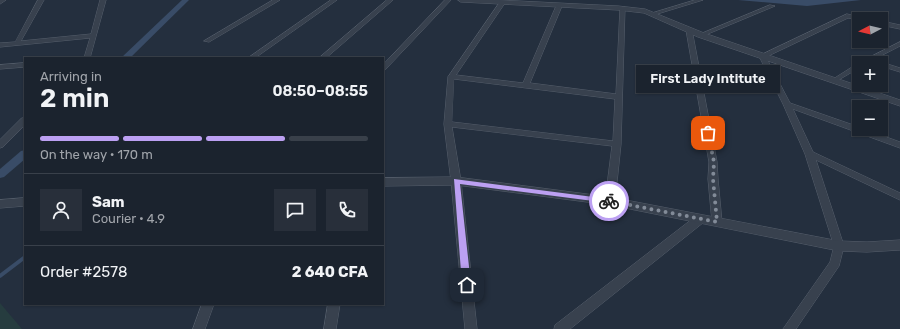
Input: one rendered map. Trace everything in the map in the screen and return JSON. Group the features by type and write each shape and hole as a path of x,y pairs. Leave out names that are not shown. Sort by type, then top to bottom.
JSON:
{"street":[{"path":"17,43 41,0"},
{"path":"87,57 103,0"},
{"path":"208,41 277,0"},
{"path":"252,57 334,0"},
{"path":"323,57 390,0"},
{"path":"384,68 448,0"},
{"path":"461,0 559,6 624,5 648,13 701,35 900,103"},
{"path":"648,13 700,0"},
{"path":"471,329 456,181 448,124 451,77 502,3"},
{"path":"610,201 617,144 624,5"},
{"path":"526,84 559,6"},
{"path":"701,35 772,6"},
{"path":"762,56 847,16 852,17"},
{"path":"888,24 900,27"},
{"path":"689,30 714,162 713,179 717,222"},
{"path":"0,45 93,36"},
{"path":"879,56 899,47"},
{"path":"762,56 787,104 809,154 839,246 835,263 789,329"},
{"path":"0,67 24,65"},
{"path":"0,75 10,66"},
{"path":"888,66 900,70"},
{"path":"832,81 852,69"},
{"path":"451,77 526,84 619,97"},
{"path":"787,104 900,145"},
{"path":"0,144 24,121"},
{"path":"448,124 617,144"},
{"path":"809,154 900,197"},
{"path":"384,182 456,181 610,201 839,246 867,247 900,245"},
{"path":"1,204 24,202"},
{"path":"560,329 700,219"},
{"path":"199,329 208,305"},
{"path":"330,329 334,305"}],"green space":[{"path":"0,303 22,329 0,329"}],"water":[{"path":"738,0 861,0 807,6"}],"waterway":[{"path":"126,57 186,0"},
{"path":"0,175 24,154"},
{"path":"0,276 24,258"}],"way so far":[{"path":"609,201 717,222 713,179 714,162 708,133"}],"place":[{"name":"First Lady Intitute","path":"708,133"}],"route":[{"path":"467,285 456,181 609,201"}]}
